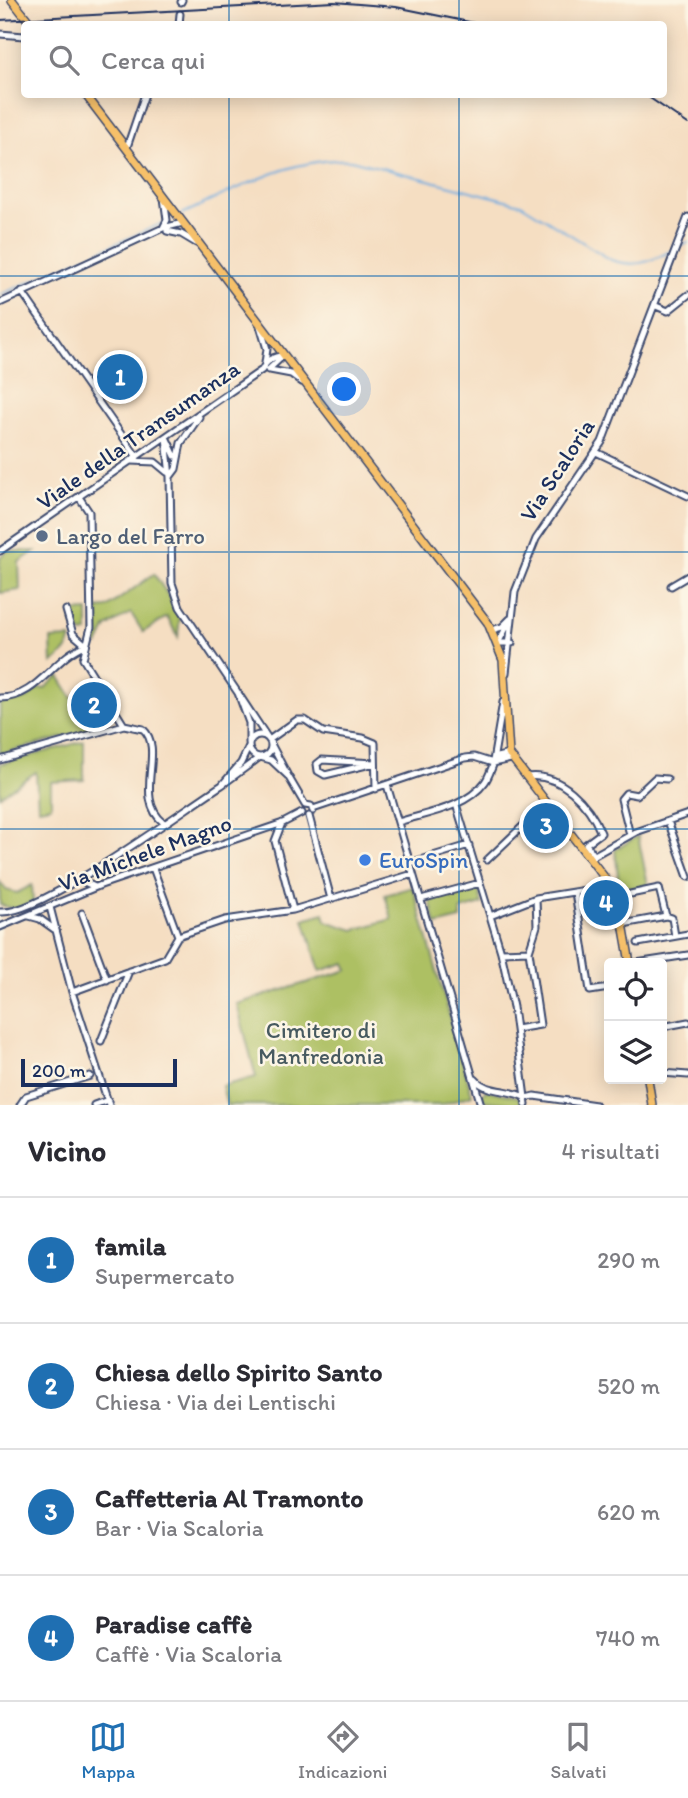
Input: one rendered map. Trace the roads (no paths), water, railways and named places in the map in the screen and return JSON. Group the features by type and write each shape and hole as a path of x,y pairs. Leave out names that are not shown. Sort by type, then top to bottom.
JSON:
{"main road":[{"path":"12,0 29,21"},
{"name":"Via Scaloria","path":"88,98 492,630 498,643 505,679 504,699 510,756 524,778 592,857 611,886 623,924 629,958"},
{"path":"649,1084 652,1105"}],"street":[{"path":"179,21 180,14"},
{"path":"0,34 21,36"},
{"path":"127,147 144,98"},
{"path":"164,198 167,220 165,230"},
{"name":"Via Scaloria","path":"505,679 512,643 516,592 536,539 596,452 656,306 688,217"},
{"path":"0,303 154,233 183,223"},
{"path":"165,230 181,234 198,244"},
{"path":"22,292 136,457"},
{"path":"656,306 668,311 688,295"},
{"name":"Viale della Transumanza","path":"0,551 262,370 267,349 260,326"},
{"name":"Viale della Transumanza","path":"265,363 276,356 283,356"},
{"name":"Viale della Transumanza","path":"270,370 283,356"},
{"name":"Viale della Transumanza","path":"262,370 291,374 303,384"},
{"path":"175,458 180,443 203,411"},
{"path":"166,437 175,458 176,468 170,477"},
{"path":"166,437 170,477 172,583 180,607 270,742 305,806 313,809 465,758 474,757 493,763"},
{"path":"596,452 688,496"},
{"path":"130,462 155,461 170,477"},
{"path":"79,497 89,512 91,627 83,659 124,725"},
{"path":"671,586 688,576"},
{"path":"66,610 73,634 86,645"},
{"path":"492,630 502,627 513,617"},
{"name":"Via Scaloria","path":"498,643 513,617"},
{"path":"498,643 512,643"},
{"path":"0,698 22,695 74,650 86,645"},
{"path":"238,693 249,723 249,745 254,755 271,760 288,776"},
{"name":"Via Scaloria","path":"493,763 504,699"},
{"path":"0,927 0,912 25,909 83,880 268,753 270,742 297,720 305,720 323,732 363,738 375,743 376,789"},
{"path":"0,760 124,725 133,725 149,734 150,805 155,816 164,823"},
{"path":"222,785 241,763 256,736 270,742"},
{"path":"398,822 456,804 474,794 486,781 497,757 510,756"},
{"path":"321,760 376,763 325,775 318,771 317,764 321,760"},
{"path":"524,778 534,776 565,784 597,823 601,833 586,844 592,857 630,835 688,814"},
{"path":"630,835 621,799 626,793 637,795 655,778 667,779"},
{"path":"387,785 481,1105"},
{"path":"456,804 501,952 516,1029 526,1105"},
{"path":"487,860 546,804"},
{"path":"305,806 302,813 310,816"},
{"path":"313,809 310,816 331,899"},
{"name":"Via Michele Magno","path":"0,927 101,885 283,823 302,813"},
{"path":"668,821 688,877"},
{"path":"283,823 275,841 293,910"},
{"path":"410,863 469,845"},
{"path":"153,868 178,936"},
{"path":"72,992 165,958 178,936 225,920 293,910 413,874"},
{"path":"83,880 92,888 101,885"},
{"path":"80,895 83,880"},
{"path":"421,899 480,883"},
{"path":"490,916 536,898 611,886"},
{"path":"616,897 659,888 666,916"},
{"path":"575,892 590,991 604,989"},
{"path":"516,1029 540,1025 529,951 537,926 536,898"},
{"path":"50,907 72,992 109,1103 94,1105"},
{"path":"82,912 107,979"},
{"path":"26,916 36,917 54,929"},
{"path":"623,924 666,916 672,918 675,936"},
{"path":"638,943 688,934"},
{"path":"501,952 529,951"},
{"path":"667,958 688,955"},
{"path":"101,1041 129,971"},
{"path":"667,1026 688,1022"},
{"path":"667,1073 688,1075"},
{"path":"19,1105 26,1096 90,1076"},
{"path":"472,1076 486,1088 513,1092 526,1098 534,1096 596,1105"},
{"path":"513,1092 520,1087 523,1077"},
{"path":"477,1092 486,1088"}],"waterway":[{"path":"182,214 285,169 329,160 351,160 521,204 611,260 628,264 642,263 671,251"},
{"path":"0,295 163,223"},
{"path":"682,245 688,242"}],"railway":[{"path":"0,20 334,2 396,7 464,21"},
{"path":"650,98 688,124"}],"place":[{"name":"famila","path":"120,377"},
{"name":"Largo del Farro","path":"42,536"},
{"name":"Chiesa dello Spirito Santo","path":"94,705"},
{"name":"Caffetteria Al Tramonto","path":"546,826"},
{"name":"EuroSpin","path":"365,860"},
{"name":"Paradise caffè","path":"606,903"}],"park label":[{"name":"Cimitero di Manfredonia","path":"321,1043"}]}
